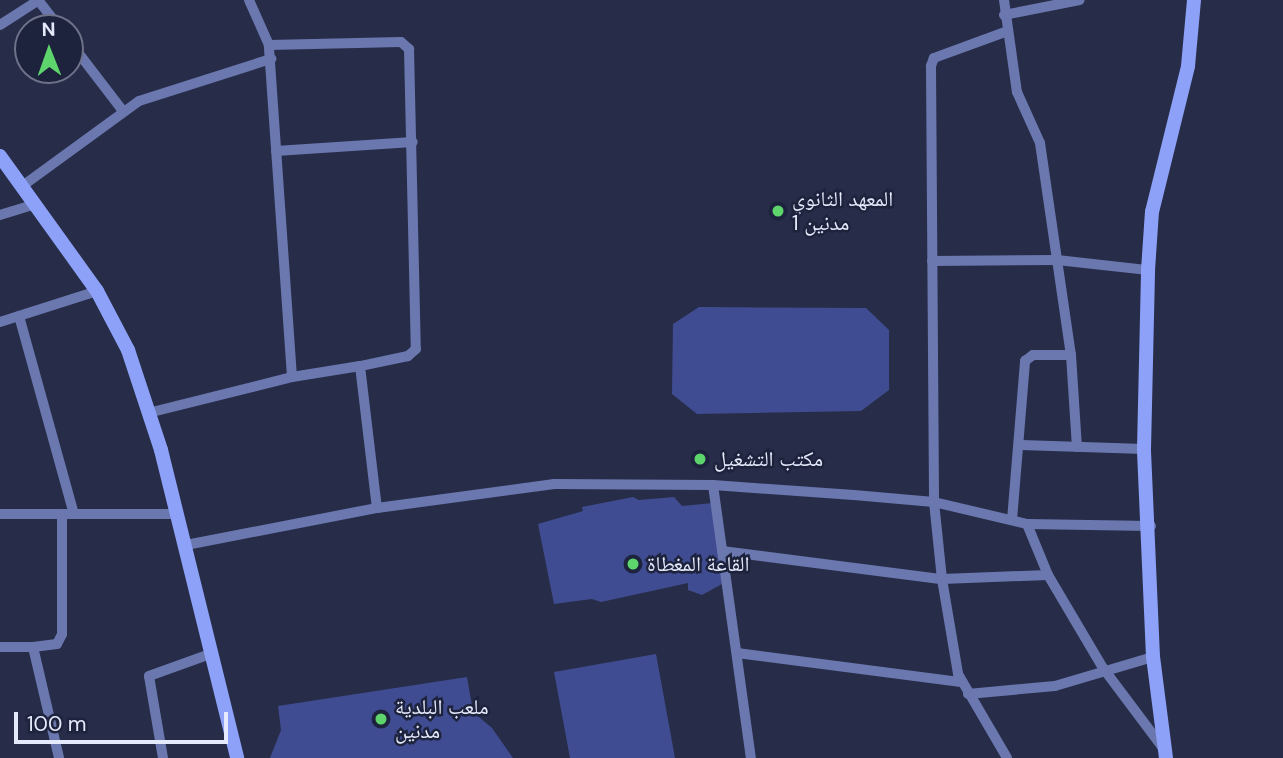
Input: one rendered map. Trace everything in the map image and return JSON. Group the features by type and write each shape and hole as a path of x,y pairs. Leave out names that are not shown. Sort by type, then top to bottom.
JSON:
{"street":[{"path":"0,24 38,0 49,14"},
{"path":"249,0 269,45 271,59 292,377"},
{"path":"1004,0 1005,32 1017,92 1040,143 1071,355 1077,447"},
{"path":"1004,15 1080,0"},
{"path":"1165,753 1153,657 1151,526 1144,449 1148,270 1152,212 1188,66 1194,0"},
{"path":"1005,32 932,61 932,261 934,502 942,579 961,682 1007,758"},
{"path":"148,412 292,377 408,356 416,349 413,142 406,43 269,45"},
{"path":"21,187 123,111 155,94 271,59"},
{"path":"84,60 123,111"},
{"path":"276,151 413,142"},
{"path":"0,156 97,290 128,349 186,545 237,758"},
{"path":"0,215 33,205"},
{"path":"932,261 1056,260 1148,270"},
{"path":"0,321 97,290"},
{"path":"0,647 54,646 62,634 68,514 19,316"},
{"path":"1012,520 1021,445 1025,360 1033,355 1071,355"},
{"path":"360,366 377,508"},
{"path":"1021,445 1144,449"},
{"path":"186,545 377,508 525,485 713,485 934,502 1027,524 1151,526"},
{"path":"713,485 751,758"},
{"path":"0,514 177,514"},
{"path":"1027,524 1048,575 1107,672 1165,753"},
{"path":"722,551 942,579 1048,575"},
{"path":"33,647 59,758"},
{"path":"737,653 961,682"},
{"path":"163,758 149,676 210,654"},
{"path":"968,694 1055,686 1153,657"}],"shaded area":[{"path":"699,307 866,308 889,330 889,390 861,411 697,414 672,394 673,324"},
{"name":"القاعة المغطاة","path":"633,497 639,500 674,497 682,506 713,503 722,584 702,595 688,590 688,583 601,602 592,599 554,604 538,524 583,511 582,507"},
{"path":"656,654 675,758 570,758 554,672"},
{"name":"ملعب البلدية مدنين","path":"467,677 473,712 492,728 513,758 270,758 281,730 278,706"}],"place":[{"name":"المعهد الثانوي مدنين 1","path":"778,211"},
{"name":"مكتب التشغيل","path":"700,459"},
{"name":"القاعة المغطاة","path":"633,564"},
{"name":"ملعب البلدية مدنين","path":"381,719"}]}
